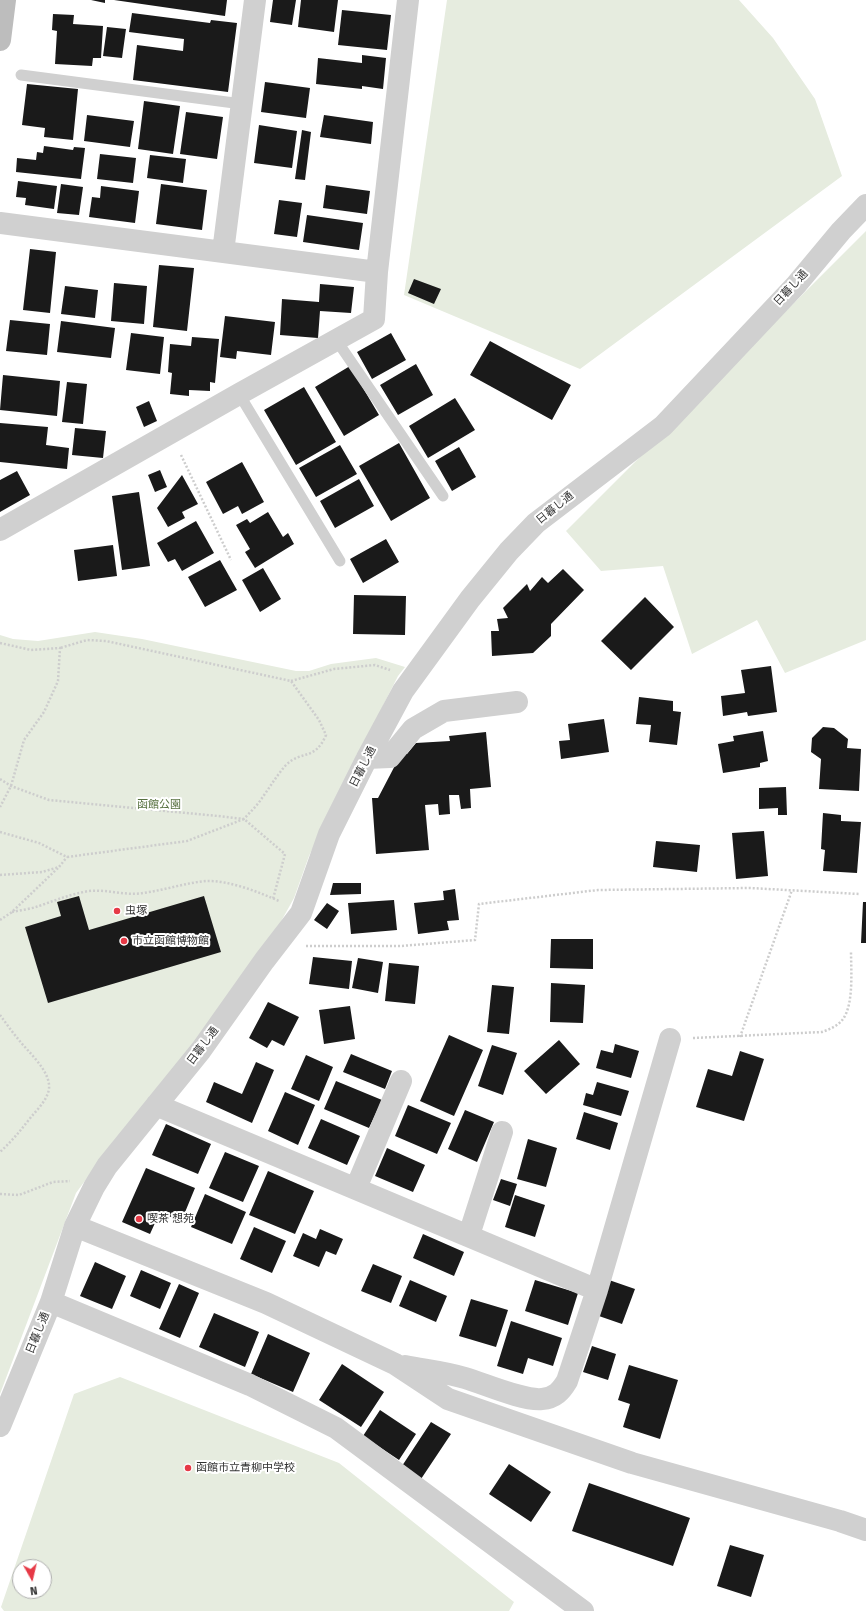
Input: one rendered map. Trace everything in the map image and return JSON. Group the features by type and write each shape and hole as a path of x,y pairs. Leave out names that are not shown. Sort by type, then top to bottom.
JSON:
{"street":[{"path":"0,40 5,0"},
{"path":"223,252 255,0"},
{"path":"0,530 374,319 377,272 408,0"},
{"name":"日暮し通","path":"0,1426 51,1302 75,1226 94,1186 107,1166 202,1050 264,961 301,913 329,834 402,691 470,599 536,523 663,426 796,285 841,231 866,205"},
{"path":"0,223 377,272"},
{"path":"367,758 390,757 414,729 444,711 517,702"},
{"path":"395,1364 464,1377 527,1398 541,1399 554,1397 562,1389 567,1381 597,1290 670,1039"},
{"path":"356,1188 401,1081"},
{"path":"156,1105 597,1290"},
{"path":"469,1236 502,1132"},
{"path":"75,1226 266,1303 395,1364 448,1399 632,1462 840,1521 866,1530"},
{"path":"51,1302 250,1385 336,1428 583,1611"}],"lane":[{"path":"21,75 242,104"},
{"path":"337,341 443,496"},
{"path":"239,394 340,561"}],"path":[{"path":"170,433 230,560"},
{"path":"0,643 31,650 60,648 87,640 106,641 291,681 334,669 375,665 413,677"},
{"path":"0,807 11,786 24,740 44,712 58,681 60,648"},
{"path":"0,832 38,844 67,857 187,841 244,819 261,800 287,764 298,757 310,754 322,744 326,735 319,720 291,681"},
{"path":"0,779 11,786 49,800 244,819 285,854 273,899"},
{"path":"0,920 12,912 59,867 67,857"},
{"path":"0,875 42,872 59,867"},
{"path":"12,912 38,907 64,896 89,891 108,890 125,894 142,893 177,885 207,881 228,884 258,892 301,913"},
{"path":"301,949 307,946 401,946 475,940 479,904 590,891 750,888 858,894"},
{"path":"740,1036 792,890"},
{"path":"670,1039 822,1032 834,1027 843,1018 849,1006 851,951"},
{"path":"0,1015 19,1041 40,1064 47,1078 49,1087 46,1098 37,1110 17,1136 0,1152"},
{"path":"0,1194 19,1195 53,1182 76,1181 94,1186"}],"green space":[{"path":"447,0 739,0 773,38 815,99 842,176 580,369 404,295"},
{"path":"866,231 866,640 785,673 757,620 692,654 663,566 601,571 566,531"},
{"name":"函館公園","path":"95,632 142,639 296,671 309,671 331,664 376,658 405,667 398,676 346,779 309,856 294,898 279,925 202,1032 101,1159 76,1193 0,1394 0,635 13,639 38,641"},
{"name":"函館市立青柳中学校","path":"120,1377 339,1463 514,1602 509,1611 4,1611 1,1607 12,1575 12,1599 52,1599 52,1559 17,1559 74,1394"}],"building":[{"path":"91,0 105,0 105,3"},
{"path":"114,0 227,0 225,16"},
{"path":"273,0 296,0 292,25 270,22"},
{"path":"301,0 338,0 334,32 298,27"},
{"path":"342,10 391,15 387,50 338,45"},
{"path":"132,13 210,23 211,20 237,23 228,92 133,80 137,45 183,51 184,39 129,32"},
{"path":"53,14 74,15 73,24 103,26 101,58 93,58 92,66 55,64 57,31 52,30"},
{"path":"107,27 126,29 122,58 103,56"},
{"path":"362,55 386,58 383,89 362,86 362,89 316,84 318,58 362,63"},
{"path":"265,82 310,88 306,118 261,112"},
{"path":"27,84 78,89 73,140 44,137 45,128 22,125"},
{"path":"144,101 180,106 173,154 138,149"},
{"path":"186,112 223,117 217,159 180,154"},
{"path":"87,115 134,121 130,147 84,141"},
{"path":"324,115 373,122 371,144 320,137"},
{"path":"259,125 297,131 292,168 254,163"},
{"path":"302,130 311,132 305,180 295,179"},
{"path":"44,146 73,150 74,147 85,148 81,179 16,172 17,158 36,160 37,152 43,153"},
{"path":"100,154 136,158 133,183 97,179"},
{"path":"150,155 186,159 183,183 147,178"},
{"path":"18,181 57,186 54,209 25,205 26,198 16,197"},
{"path":"61,184 83,187 79,215 57,213"},
{"path":"161,184 207,190 202,230 156,224"},
{"path":"326,185 370,191 367,214 323,208"},
{"path":"101,186 139,191 135,223 89,217 92,197 100,198"},
{"path":"279,200 302,203 297,237 274,234"},
{"path":"307,215 363,223 359,250 303,242"},
{"path":"30,249 56,252 50,313 23,310"},
{"path":"159,265 194,268 187,331 153,327"},
{"path":"414,279 441,289 434,304 408,293"},
{"path":"114,283 147,286 144,324 111,321"},
{"path":"320,284 354,287 351,313 320,311 318,338 280,335 282,299 319,302"},
{"path":"65,286 98,290 95,318 61,314"},
{"path":"225,316 275,322 271,355 237,351 236,359 220,357"},
{"path":"10,320 50,324 47,355 6,351"},
{"path":"61,321 115,328 111,358 57,352"},
{"path":"131,333 164,337 160,374 126,370"},
{"path":"391,333 406,360 372,379 357,352"},
{"path":"192,337 219,339 215,383 210,382 210,391 189,390 189,396 170,394 172,373 168,372 170,344 191,346"},
{"path":"490,341 571,385 552,420 470,375"},
{"path":"416,364 433,395 398,415 380,385"},
{"path":"350,366 379,415 344,436 315,387"},
{"path":"3,375 60,381 57,416 0,410"},
{"path":"67,382 87,384 83,424 62,422"},
{"path":"304,387 336,442 296,465 264,410"},
{"path":"455,398 475,430 428,458 409,426"},
{"path":"149,401 157,421 144,427 136,407"},
{"path":"0,423 48,427 46,445 69,448 67,469 0,462"},
{"path":"75,428 106,431 103,458 72,455"},
{"path":"399,443 430,498 391,521 359,466"},
{"path":"340,445 357,474 316,497 299,468"},
{"path":"459,447 476,477 452,491 435,461"},
{"path":"242,462 264,502 242,514 238,506 223,514 206,482"},
{"path":"160,470 167,487 155,492 148,475"},
{"path":"17,471 30,495 0,512 0,480"},
{"path":"182,475 198,504 182,512 185,518 168,527 157,508"},
{"path":"359,479 374,506 335,528 320,501"},
{"path":"139,492 150,566 122,570 112,496"},
{"path":"268,512 283,537 288,533 294,544 255,568 245,552 250,549 236,525 247,519 250,523"},
{"path":"196,521 214,553 182,571 175,559 168,562 157,543"},
{"path":"386,539 399,562 363,583 350,559"},
{"path":"113,545 117,576 78,581 74,550"},
{"path":"220,560 237,590 205,607 188,577"},
{"path":"263,568 281,599 260,612 242,580"},
{"path":"563,569 584,590 551,624 551,636 533,653 492,656 491,631 499,631 497,619 508,618 503,608 527,584 530,591 542,577 548,583"},
{"path":"354,595 406,596 405,635 353,634"},
{"path":"645,597 674,627 631,670 601,641"},
{"path":"771,666 777,712 748,716 747,712 723,716 721,696 745,693 741,670"},
{"path":"639,697 673,701 673,711 681,712 677,745 649,742 651,725 636,724"},
{"path":"604,719 609,752 561,759 559,741 570,740 568,724"},
{"path":"823,727 834,728 848,739 847,748 861,749 859,791 819,789 821,759 811,752 812,738"},
{"path":"763,731 768,761 760,763 760,767 723,773 718,744 734,741 733,736"},
{"path":"486,732 491,787 470,789 471,808 461,809 459,795 449,795 450,814 439,815 438,804 425,805 429,850 376,854 372,798 378,798 401,754 407,754 416,743 450,741 449,736"},
{"path":"786,787 787,815 778,815 778,808 759,809 759,788"},
{"path":"823,813 841,815 841,821 861,822 857,873 823,871 825,850 821,849"},
{"path":"764,831 768,876 736,879 732,833"},
{"path":"656,841 700,845 697,872 653,867"},
{"path":"333,883 361,883 361,894 330,895"},
{"path":"455,889 459,920 447,921 449,930 418,934 414,903 444,900 443,891"},
{"name":"市立函館博物館","path":"79,896 89,930 204,896 221,952 48,1003 25,927 61,916 57,902"},
{"path":"394,900 397,930 351,934 348,903"},
{"path":"863,902 866,902 866,943 861,943"},
{"path":"327,903 339,911 327,929 314,920"},
{"path":"551,939 593,939 593,969 550,968"},
{"path":"313,957 352,961 349,989 309,984"},
{"path":"358,958 383,962 378,993 352,988"},
{"path":"389,963 419,966 415,1004 385,1001"},
{"path":"551,983 585,985 583,1023 550,1022"},
{"path":"492,985 514,987 509,1034 487,1032"},
{"path":"268,1002 299,1017 284,1046 272,1040 267,1048 249,1038"},
{"path":"350,1006 355,1039 324,1044 319,1010"},
{"path":"449,1035 483,1050 454,1116 420,1101"},
{"path":"559,1040 580,1064 546,1094 524,1071"},
{"path":"615,1044 639,1051 631,1078 596,1068 601,1050 613,1053"},
{"path":"492,1045 517,1053 503,1095 478,1086"},
{"path":"740,1051 764,1059 744,1121 696,1107 708,1069 732,1076"},
{"path":"351,1054 392,1071 385,1089 343,1072"},
{"path":"306,1055 333,1067 319,1101 291,1089"},
{"path":"256,1062 274,1070 252,1123 206,1102 214,1082 242,1094"},
{"path":"336,1081 382,1100 369,1128 324,1109"},
{"path":"597,1082 629,1091 621,1116 583,1105 586,1093 593,1095"},
{"path":"285,1092 315,1105 298,1145 268,1131"},
{"path":"408,1105 451,1123 437,1154 395,1136"},
{"path":"465,1110 494,1122 477,1162 448,1149"},
{"path":"584,1112 618,1123 610,1150 576,1139"},
{"path":"321,1119 360,1136 347,1165 308,1148"},
{"path":"166,1124 211,1144 198,1174 152,1155"},
{"path":"528,1139 557,1148 546,1187 517,1179"},
{"path":"387,1148 425,1165 413,1192 375,1176"},
{"path":"225,1152 259,1166 243,1202 209,1188"},
{"path":"146,1168 195,1188 181,1222 160,1212 150,1234 122,1222"},
{"path":"268,1171 314,1191 295,1234 249,1215"},
{"path":"501,1179 517,1184 510,1206 493,1200"},
{"path":"205,1194 246,1212 232,1244 191,1227"},
{"path":"515,1195 545,1205 535,1237 505,1227"},
{"path":"254,1227 286,1241 272,1273 240,1259"},
{"path":"320,1229 343,1239 336,1255 326,1251 319,1267 293,1256 303,1233 316,1239"},
{"path":"423,1234 464,1252 454,1276 413,1258"},
{"path":"95,1262 126,1276 112,1309 80,1296"},
{"path":"373,1264 402,1276 391,1303 361,1291"},
{"path":"141,1270 171,1283 160,1309 130,1296"},
{"path":"410,1280 447,1296 436,1322 399,1306"},
{"path":"535,1280 578,1293 568,1325 525,1311"},
{"path":"609,1280 635,1289 622,1324 596,1315"},
{"path":"179,1284 199,1293 180,1338 159,1329"},
{"path":"471,1299 508,1310 496,1347 459,1336"},
{"path":"214,1313 259,1332 245,1367 199,1347"},
{"path":"511,1321 562,1338 553,1366 528,1358 523,1374 497,1366"},
{"path":"268,1334 310,1353 293,1392 251,1374"},
{"path":"592,1346 616,1354 608,1380 583,1372"},
{"path":"342,1364 384,1392 361,1427 319,1400"},
{"path":"629,1365 678,1380 660,1439 623,1427 630,1404 618,1400"},
{"path":"380,1410 416,1434 399,1460 363,1436"},
{"path":"431,1422 451,1434 421,1479 402,1466"},
{"path":"509,1464 551,1492 531,1522 489,1494"},
{"path":"589,1483 690,1518 673,1566 572,1531"},
{"path":"730,1545 764,1555 751,1597 717,1586"}],"place":[{"name":"虫塚","path":"117,911"},
{"name":"市立函館博物館","path":"124,941"},
{"name":"喫茶 想苑","path":"139,1219"},
{"name":"函館市立青柳中学校","path":"188,1468"}]}
